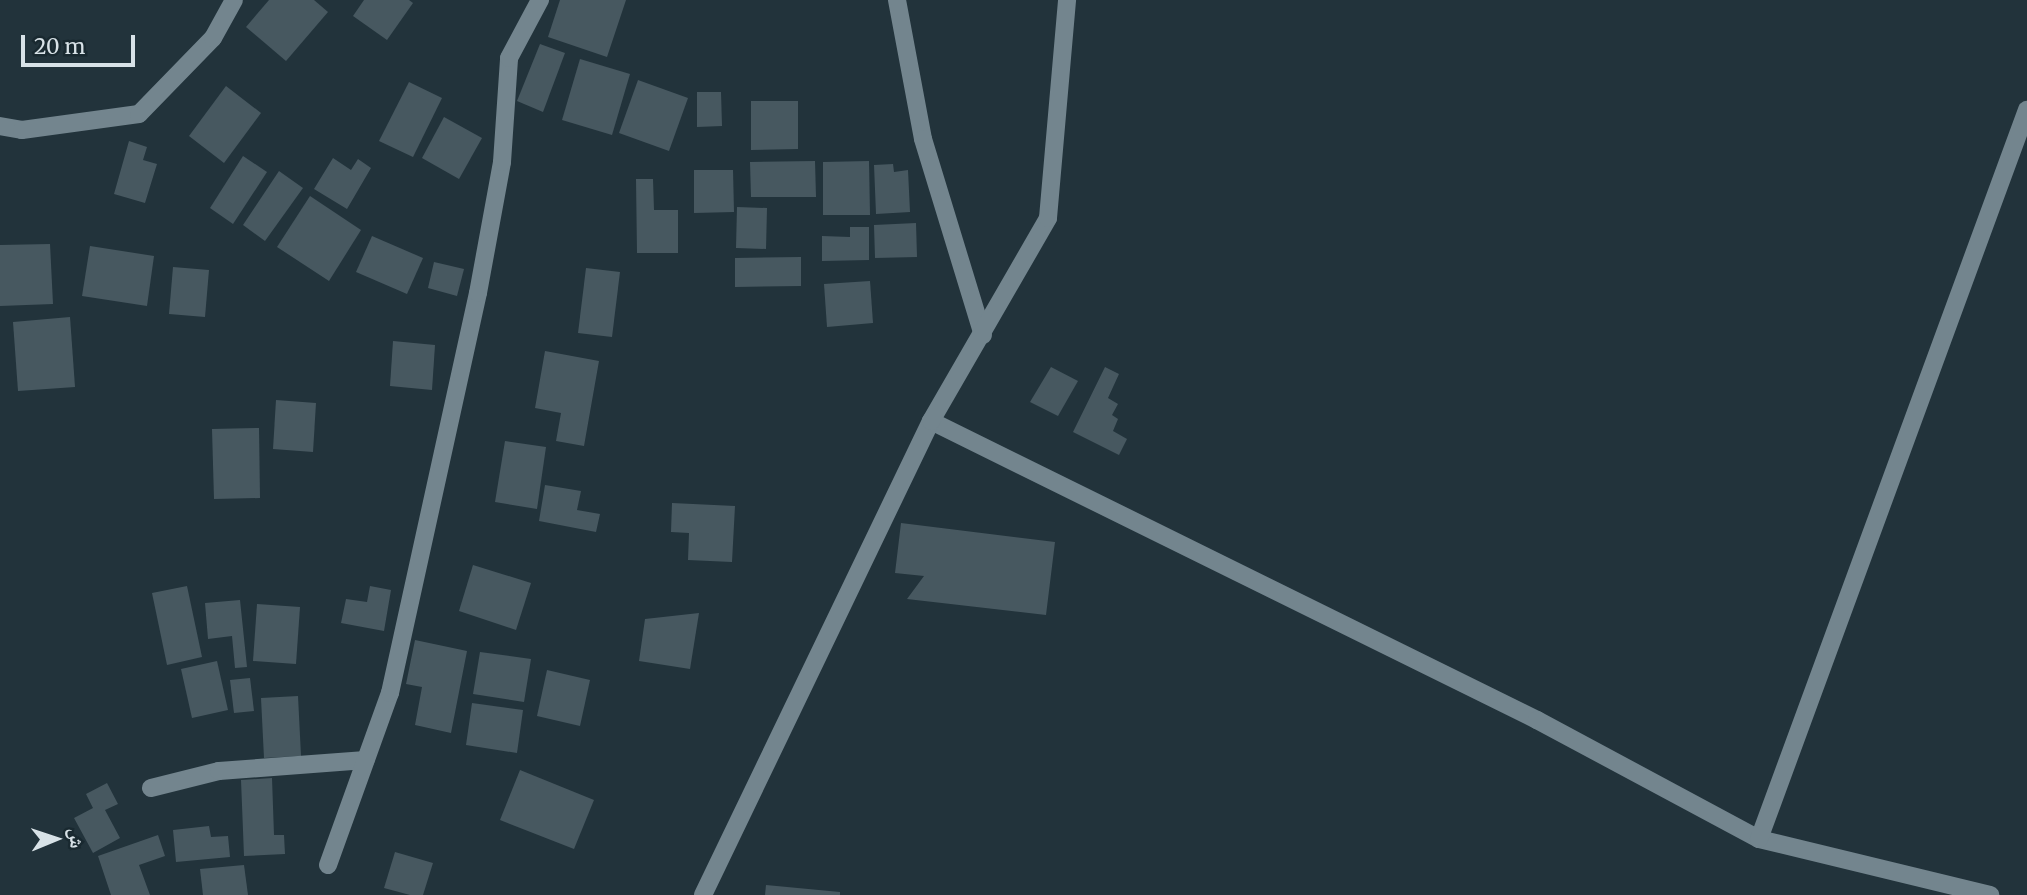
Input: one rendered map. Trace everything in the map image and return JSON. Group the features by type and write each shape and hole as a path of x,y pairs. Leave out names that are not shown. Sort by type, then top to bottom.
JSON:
{"street":[{"path":"0,127 22,130 139,114 213,38 234,0"},
{"path":"328,866 390,693 478,293 502,162 509,58 540,0"},
{"path":"897,0 923,139 983,335"},
{"path":"703,895 931,421 983,335 1048,218 1068,0"},
{"path":"1759,839 2027,110"},
{"path":"931,421 1537,720 1759,839 1990,895"},
{"path":"151,788 219,771 366,760"}],"building":[{"path":"269,0 314,0 328,12 286,61 246,27"},
{"path":"364,0 409,0 413,3 387,40 353,16"},
{"path":"560,0 626,0 607,57 548,37"},
{"path":"540,44 565,53 543,112 517,101"},
{"path":"580,59 630,74 612,135 562,120"},
{"path":"638,80 688,98 669,151 619,133"},
{"path":"409,82 442,98 413,157 379,141"},
{"path":"226,86 261,113 224,163 189,136"},
{"path":"697,92 721,92 722,126 697,127"},
{"path":"751,101 798,101 798,149 751,150"},
{"path":"444,117 482,138 459,179 422,158"},
{"path":"129,141 147,147 143,160 157,164 145,203 114,194"},
{"path":"243,156 267,172 233,224 210,208"},
{"path":"333,158 351,170 358,159 371,168 347,209 314,189"},
{"path":"815,161 816,197 751,197 750,162"},
{"path":"869,161 870,215 823,215 823,162"},
{"path":"893,164 894,172 908,170 910,212 876,214 874,165"},
{"path":"694,170 733,170 734,212 694,213"},
{"path":"279,171 303,188 265,241 243,225"},
{"path":"636,179 653,179 654,210 678,210 678,253 637,253"},
{"path":"310,196 361,230 329,281 277,247"},
{"path":"737,207 767,208 766,249 736,248"},
{"path":"916,223 917,257 875,258 874,225"},
{"path":"850,227 869,227 869,260 822,261 822,236 850,237"},
{"path":"372,236 423,258 407,294 356,272"},
{"path":"50,244 53,304 0,306 0,245"},
{"path":"90,246 154,256 147,306 82,296"},
{"path":"801,257 801,286 735,287 735,258"},
{"path":"434,262 464,269 457,296 428,288"},
{"path":"173,267 209,270 205,317 169,314"},
{"path":"586,268 620,272 612,337 578,333"},
{"path":"870,281 873,323 827,327 824,284"},
{"path":"70,317 75,387 18,391 13,322"},
{"path":"393,341 435,345 432,390 390,386"},
{"path":"545,351 599,361 584,446 556,441 561,413 535,408"},
{"path":"1051,367 1078,381 1058,416 1030,402"},
{"path":"1105,367 1119,374 1108,398 1118,404 1112,415 1118,419 1113,431 1127,439 1119,455 1073,432"},
{"path":"276,400 316,403 313,452 273,449"},
{"path":"259,428 260,498 214,499 212,429"},
{"path":"505,441 546,447 537,509 495,502"},
{"path":"545,485 581,491 577,510 600,514 596,532 539,521"},
{"path":"672,503 735,506 732,562 688,560 689,533 671,532"},
{"path":"901,523 1055,542 1046,615 907,599 924,576 895,573"},
{"path":"473,565 531,583 516,630 459,611"},
{"path":"187,586 202,657 167,665 152,593"},
{"path":"370,586 391,590 384,631 341,623 346,599 367,602"},
{"path":"240,600 247,667 235,668 232,636 208,639 205,603"},
{"path":"257,604 300,607 296,664 253,661"},
{"path":"699,613 690,669 639,661 645,619"},
{"path":"415,640 467,651 451,733 415,725 422,687 406,684"},
{"path":"480,652 531,659 524,702 473,694"},
{"path":"217,661 228,710 192,718 181,669"},
{"path":"547,670 590,680 580,726 537,716"},
{"path":"250,678 254,711 234,713 230,680"},
{"path":"298,696 301,756 264,758 261,698"},
{"path":"472,703 523,710 517,753 466,745"},
{"path":"520,770 594,800 574,849 500,820"},
{"path":"272,778 274,835 284,835 285,854 244,856 241,780"},
{"path":"107,783 118,804 105,810 120,838 93,853 74,818 93,808 86,794"},
{"path":"209,826 211,837 228,836 230,857 176,862 173,830"},
{"path":"158,835 165,856 139,865 150,895 111,895 98,856"},
{"path":"395,852 433,863 423,895 410,895 384,888"},
{"path":"244,865 248,895 203,895 200,869"},
{"path":"766,885 840,892 840,895 765,895"}]}
